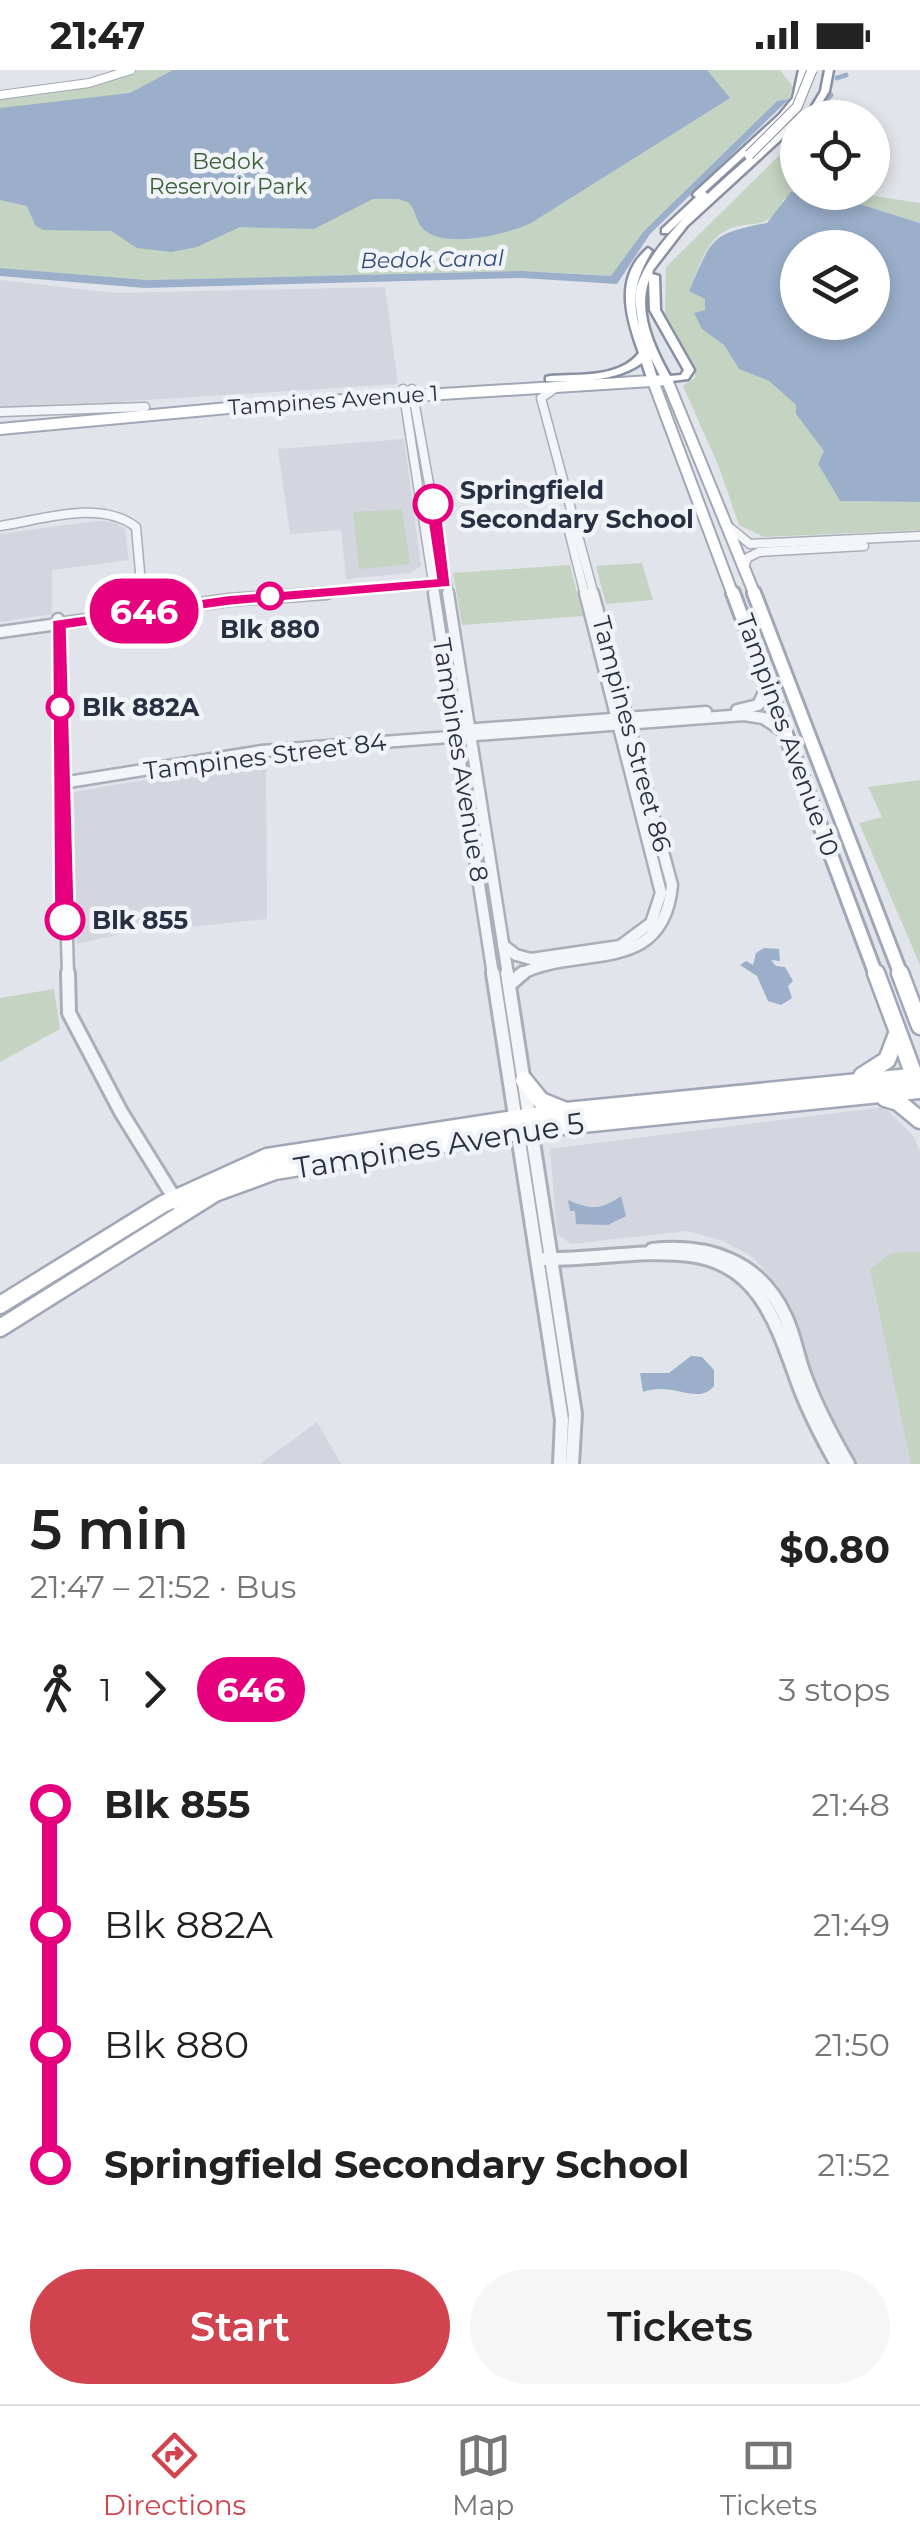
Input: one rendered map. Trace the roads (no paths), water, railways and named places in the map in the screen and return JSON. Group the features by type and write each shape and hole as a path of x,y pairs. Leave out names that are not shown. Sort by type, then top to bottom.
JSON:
{"highway":[{"path":"658,376 644,354 629,316 629,288 646,252 704,188 798,98 802,70"},
{"path":"810,100 815,92 815,70"},
{"path":"658,376 640,302 646,275 662,246 796,110 815,70"},
{"path":"818,100 826,86 828,70"},
{"path":"791,71 800,88"},
{"path":"688,208 780,134"},
{"path":"658,376 649,303 654,276 674,243 780,145"},
{"path":"654,276 655,310 689,370 684,377 658,376"},
{"path":"554,383 627,369 640,362 644,354"}],"main road":[{"path":"0,94 89,83 128,70"},
{"path":"802,70 815,70 826,86"},
{"name":"Tampines Avenue 1","path":"453,389 512,389 658,376"},
{"name":"Tampines Avenue 1","path":"83,416 145,407 658,376"},
{"name":"Tampines Avenue 10","path":"658,376 661,404 919,1083"},
{"name":"Tampines Avenue 10","path":"658,376 728,525 920,1026"},
{"path":"622,382 636,386 661,404"},
{"name":"Tampines Avenue 1","path":"0,425 278,400"},
{"path":"851,1082 886,1062 896,1046 897,1033"},
{"path":"524,1080 541,1101 566,1111"},
{"name":"Tampines Avenue 5","path":"525,1124 566,1111 851,1082 919,1083"},
{"name":"Tampines Avenue 5","path":"0,1328 228,1170 267,1157 525,1124 871,1095 919,1083"},
{"path":"871,1095 898,1102 920,1120"},
{"name":"Tampines Avenue 5","path":"0,1305 178,1205"}],"street":[{"name":"Tampines Street 86","path":"554,383 541,398 618,702"},
{"name":"Tampines Street 86","path":"503,945 516,955 531,959 625,953 637,948 662,924 672,904 672,885 536,402 530,394 512,389"},
{"name":"Tampines Avenue 8","path":"408,392 525,1124"},
{"name":"Tampines Avenue 1","path":"0,412 145,407"},
{"path":"0,528 99,516 121,518 131,528 141,609"},
{"path":"728,525 750,544 920,540"},
{"path":"744,569 747,558 759,552 920,540"},
{"path":"0,630 141,609 439,581"},
{"name":"Tampines Avenue 8","path":"439,581 464,706 462,734 472,759 503,945 524,1080 525,1124"},
{"path":"58,622 69,1013 121,1112 178,1205"},
{"path":"472,759 482,743 498,732 753,708 764,698 768,680"},
{"path":"586,724 618,702 654,719 744,715 763,718 788,735"},
{"path":"464,706 474,718 498,732"},
{"path":"586,724 632,750 654,719"},
{"name":"Tampines Street 84","path":"62,783 267,750 498,732"},
{"name":"Tampines Street 86","path":"509,986 523,971 554,960"},
{"path":"525,1124 562,1420 560,1464"},
{"path":"638,1255 670,1248 708,1249 737,1260 762,1280 787,1320 804,1374 848,1464"},
{"path":"543,1259 638,1255 708,1258 732,1267 754,1285 775,1314 796,1376 837,1464"},
{"path":"543,1259 575,1414 572,1464"}],"water":[{"name":"Bedok Reservoir Park","path":"173,70 707,70 730,98 531,223 473,238 441,238 428,233 409,203 373,199 314,229 240,227 197,247 171,252 137,248 111,231 43,230 35,225 27,206 0,200 0,108 130,93"},
{"path":"777,101 780,108 650,234 617,284 522,278 145,288 0,276 0,268 147,280 522,271 611,276 643,232"},
{"path":"780,206 780,210 878,210 920,223 920,502 840,501 818,464 824,451 796,414 796,405 769,381 739,369 724,345 702,329 694,313 705,310 705,299 689,291 708,250 734,231 767,223"},
{"path":"764,948 779,949 780,961 771,960 776,966 785,967 793,981 788,986 792,998 781,1005 768,1001 757,976 740,965 746,961 753,965 756,953"},
{"path":"621,1196 626,1216 608,1225 576,1224 575,1211 570,1211 568,1200 596,1207"},
{"path":"691,1356 702,1357 714,1370 714,1386 708,1392 643,1392 640,1373 669,1373"}],"waterway":[{"name":"Bedok Canal","path":"837,78 846,75"},
{"name":"Bedok Canal","path":"827,99 831,95"}],"place":[{"name":"Springfield Secondary School","path":"433,504"},
{"name":"Blk 880","path":"270,596"},
{"name":"Blk 882A","path":"60,707"},
{"name":"Blk 855","path":"65,920"}]}
